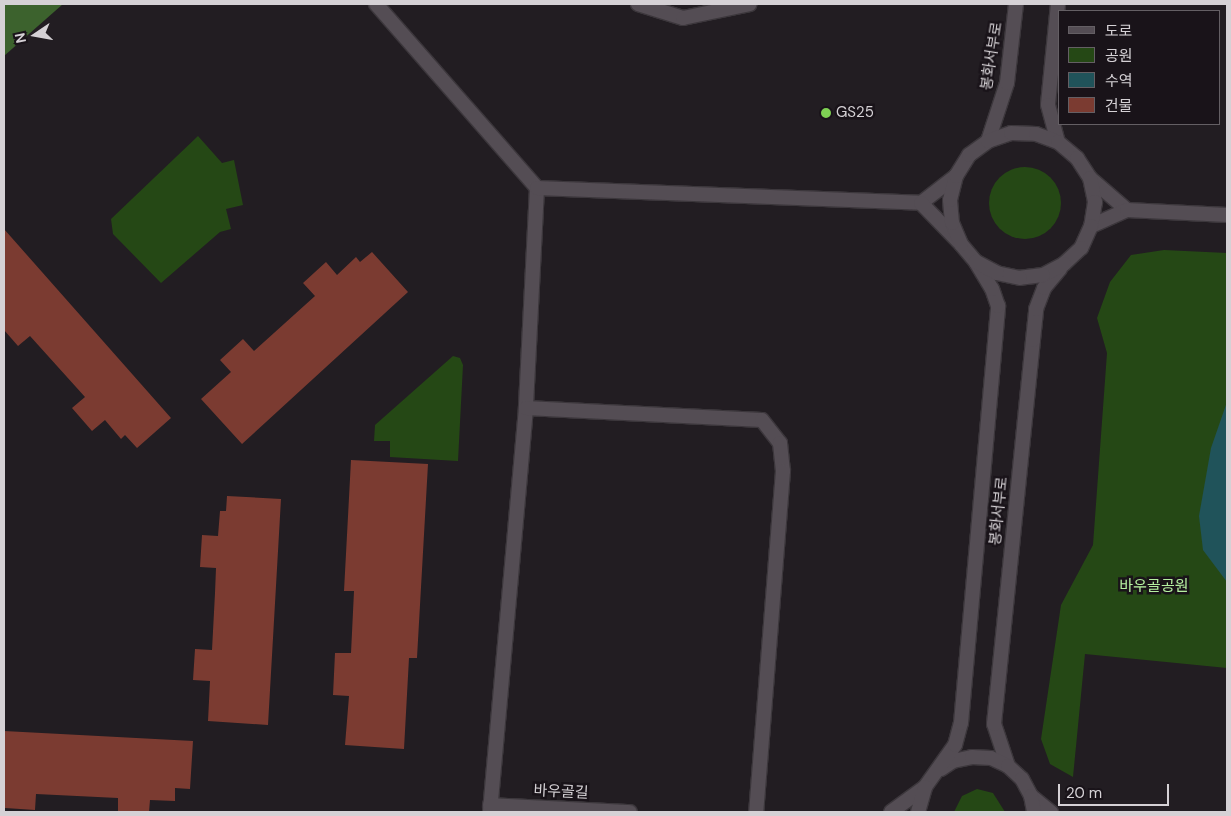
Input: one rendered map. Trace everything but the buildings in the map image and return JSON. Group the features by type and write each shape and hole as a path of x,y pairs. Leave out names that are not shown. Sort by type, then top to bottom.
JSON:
{"street":[{"path":"376,4 537,188 526,408 490,809"},
{"path":"638,4 683,18 750,4"},
{"name":"봉화서부로","path":"988,141 1007,83 1016,4"},
{"path":"1058,4 1048,105 1058,142"},
{"path":"962,244 952,223 950,200 956,176 969,155 988,141 1011,133 1036,134 1058,142 1077,158 1090,178 1127,210"},
{"path":"537,188 921,203 956,176"},
{"path":"976,262 997,273 1020,278 1043,275 1064,264 1081,248 1091,226 1095,202 1090,178"},
{"path":"891,812 926,787 955,745 961,723 998,306 976,262 962,244 921,203"},
{"path":"1091,226 1127,210 1227,215"},
{"name":"봉화서부로","path":"1008,766 994,724 1036,310 1044,288 1064,264"},
{"path":"526,408 762,420 780,443 783,470 756,812"},
{"path":"937,772 954,761 972,757 991,758 1008,766 1022,779 1031,796 1034,812"},
{"path":"918,812 926,787"},
{"path":"1031,796 1051,812"},
{"name":"바우골길","path":"490,809 630,812"}],"green space":[{"path":"4,4 63,4 4,56"},
{"path":"198,136 222,163 234,160 243,205 226,209 231,229 220,232 161,283 113,234 111,219"},
{"path":"1025,167 1045,173 1055,183 1061,203 1055,223 1045,233 1025,239 1005,233 995,223 989,203 995,183 1005,173"},
{"name":"바우골공원","path":"1164,250 1227,253 1227,668 1085,654 1073,777 1050,764 1041,739 1061,605 1093,545 1107,353 1097,318 1110,282 1131,255"},
{"path":"453,356 460,358 463,365 458,461 390,457 390,441 374,441 375,425"},
{"path":"977,789 993,793 1005,812 954,812 962,796"}],"water":[{"path":"1227,402 1227,582 1203,550 1199,516 1211,448"}],"place":[{"name":"GS25","path":"826,113"}]}
